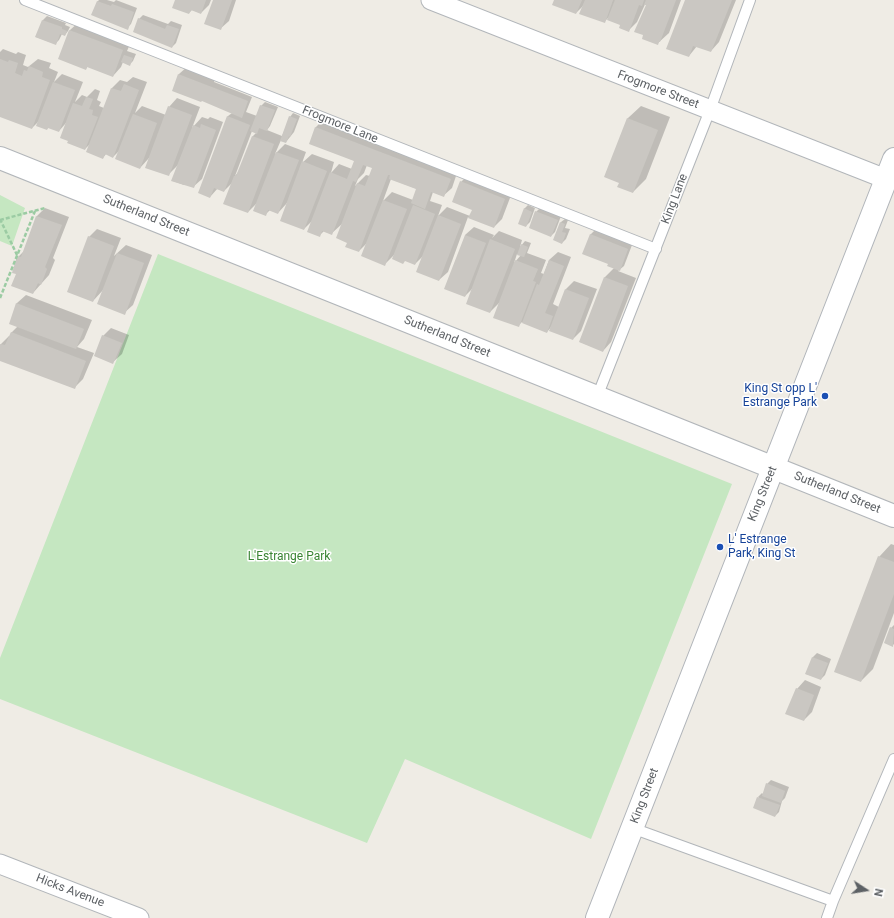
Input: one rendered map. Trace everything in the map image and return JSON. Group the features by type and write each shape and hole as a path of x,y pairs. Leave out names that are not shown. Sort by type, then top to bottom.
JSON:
{"street":[{"name":"Frogmore Street","path":"431,0 886,179"},
{"name":"Sutherland Street","path":"0,158 894,516"},
{"name":"King Street","path":"597,918 894,159"},
{"name":"Hicks Avenue","path":"0,864 140,918"}],"lane":[{"name":"Frogmore Lane","path":"25,0 656,249"},
{"name":"King Lane","path":"597,397 710,110 750,0"},
{"path":"827,918 894,759"},
{"path":"632,828 833,901"}],"path":[{"path":"17,255 0,219 45,208"},
{"path":"0,298 35,211"}],"green space":[{"path":"0,195 25,208 12,246 0,241"},
{"name":"L'Estrange Park","path":"158,254 732,484 591,839 405,759 367,843 0,699 0,658"}],"building":[{"path":"175,0 206,0 201,14 191,10 189,14 172,8"},
{"path":"213,0 232,0 221,30 204,24"},
{"path":"554,0 582,0 576,14 552,5"},
{"path":"585,0 613,0 605,23 579,14"},
{"path":"615,0 644,0 642,6 639,5 629,32 619,28 620,25 607,20"},
{"path":"646,0 676,0 658,45 642,39 643,35 634,32 646,5 644,5"},
{"path":"685,0 732,0 711,52 693,46 689,57 666,49"},
{"path":"97,1 111,6 112,4 134,12 128,30 91,15"},
{"path":"138,18 165,29 167,25 179,29 172,48 133,32"},
{"path":"42,20 62,27 62,29 67,31 65,36 60,34 56,45 35,37"},
{"path":"69,30 123,50 113,77 87,67 86,70 58,59"},
{"path":"124,55 133,58 130,66 121,62"},
{"path":"0,59 18,63 15,73 22,76 24,70 27,71 29,66 43,72 42,77 50,80 32,129 0,117"},
{"path":"178,74 248,101 242,118 202,101 201,102 172,91"},
{"path":"53,82 75,90 59,132 36,126"},
{"path":"124,84 139,90 113,158 105,154 103,159 86,152 111,88 121,91"},
{"path":"86,97 93,99 89,109 93,110 92,115 98,117 85,150 67,143 68,141 60,138 73,103 82,106"},
{"path":"260,105 275,110 267,131 259,128 257,134 250,131"},
{"path":"168,106 192,115 169,176 145,168"},
{"path":"133,114 157,123 140,169 115,159"},
{"path":"227,116 250,125 224,192 214,188 210,198 198,193"},
{"path":"289,116 297,119 286,143 280,141"},
{"path":"627,118 658,130 633,193 617,187 619,183 604,177"},
{"path":"201,124 216,130 194,188 171,181 193,125 200,128"},
{"path":"315,127 451,179 444,197 431,192 425,209 411,203 416,189 389,179 390,175 388,175 359,252 345,247 347,243 336,238 357,183 365,186 372,168 363,165 356,182 353,181 332,235 322,231 320,237 307,232 330,172 347,179 354,161 309,144"},
{"path":"252,136 274,144 248,213 223,204"},
{"path":"276,152 299,160 278,214 268,210 266,216 253,211"},
{"path":"302,161 327,171 304,230 280,221"},
{"path":"460,181 505,199 494,228 468,218 472,210 452,202"},
{"path":"383,200 407,209 385,266 361,256"},
{"path":"413,205 435,214 415,265 405,261 403,264 392,259"},
{"path":"524,208 532,212 526,227 518,224"},
{"path":"535,211 558,220 551,237 529,228"},
{"path":"438,215 461,224 439,281 416,272"},
{"path":"36,216 62,225 45,267 47,269 41,285 38,283 33,294 11,286 16,274 12,273 17,256 21,257"},
{"path":"560,222 565,224 562,232 566,233 562,244 553,240"},
{"path":"590,234 628,249 620,271 607,266 608,264 582,254"},
{"path":"465,235 486,243 465,297 444,289"},
{"path":"88,236 114,246 93,302 67,292"},
{"path":"490,239 515,249 490,313 466,304"},
{"path":"521,244 528,247 524,257 517,255"},
{"path":"117,253 144,263 125,315 97,304"},
{"path":"515,260 538,269 533,281 536,282 519,327 493,318"},
{"path":"549,260 564,266 545,313 553,316 547,333 522,323 537,284 539,285"},
{"path":"604,277 628,286 603,352 579,342"},
{"path":"565,289 589,298 573,340 549,331"},
{"path":"16,303 84,329 76,349 9,324"},
{"path":"11,332 86,361 75,389 0,361 0,344 5,345"},
{"path":"102,335 122,343 113,364 94,356"},
{"path":"878,556 894,562 894,594 861,682 834,672"},
{"path":"890,627 894,629 893,647 884,643"},
{"path":"812,657 828,663 821,680 805,674"},
{"path":"796,688 814,695 804,721 785,714"},
{"path":"766,783 785,791 781,803 762,796"},
{"path":"757,797 780,805 775,817 753,808"}],"place":[{"name":"King St opp L' Estrange Park","path":"825,396"},
{"name":"L' Estrange Park, King St","path":"720,547"}]}
